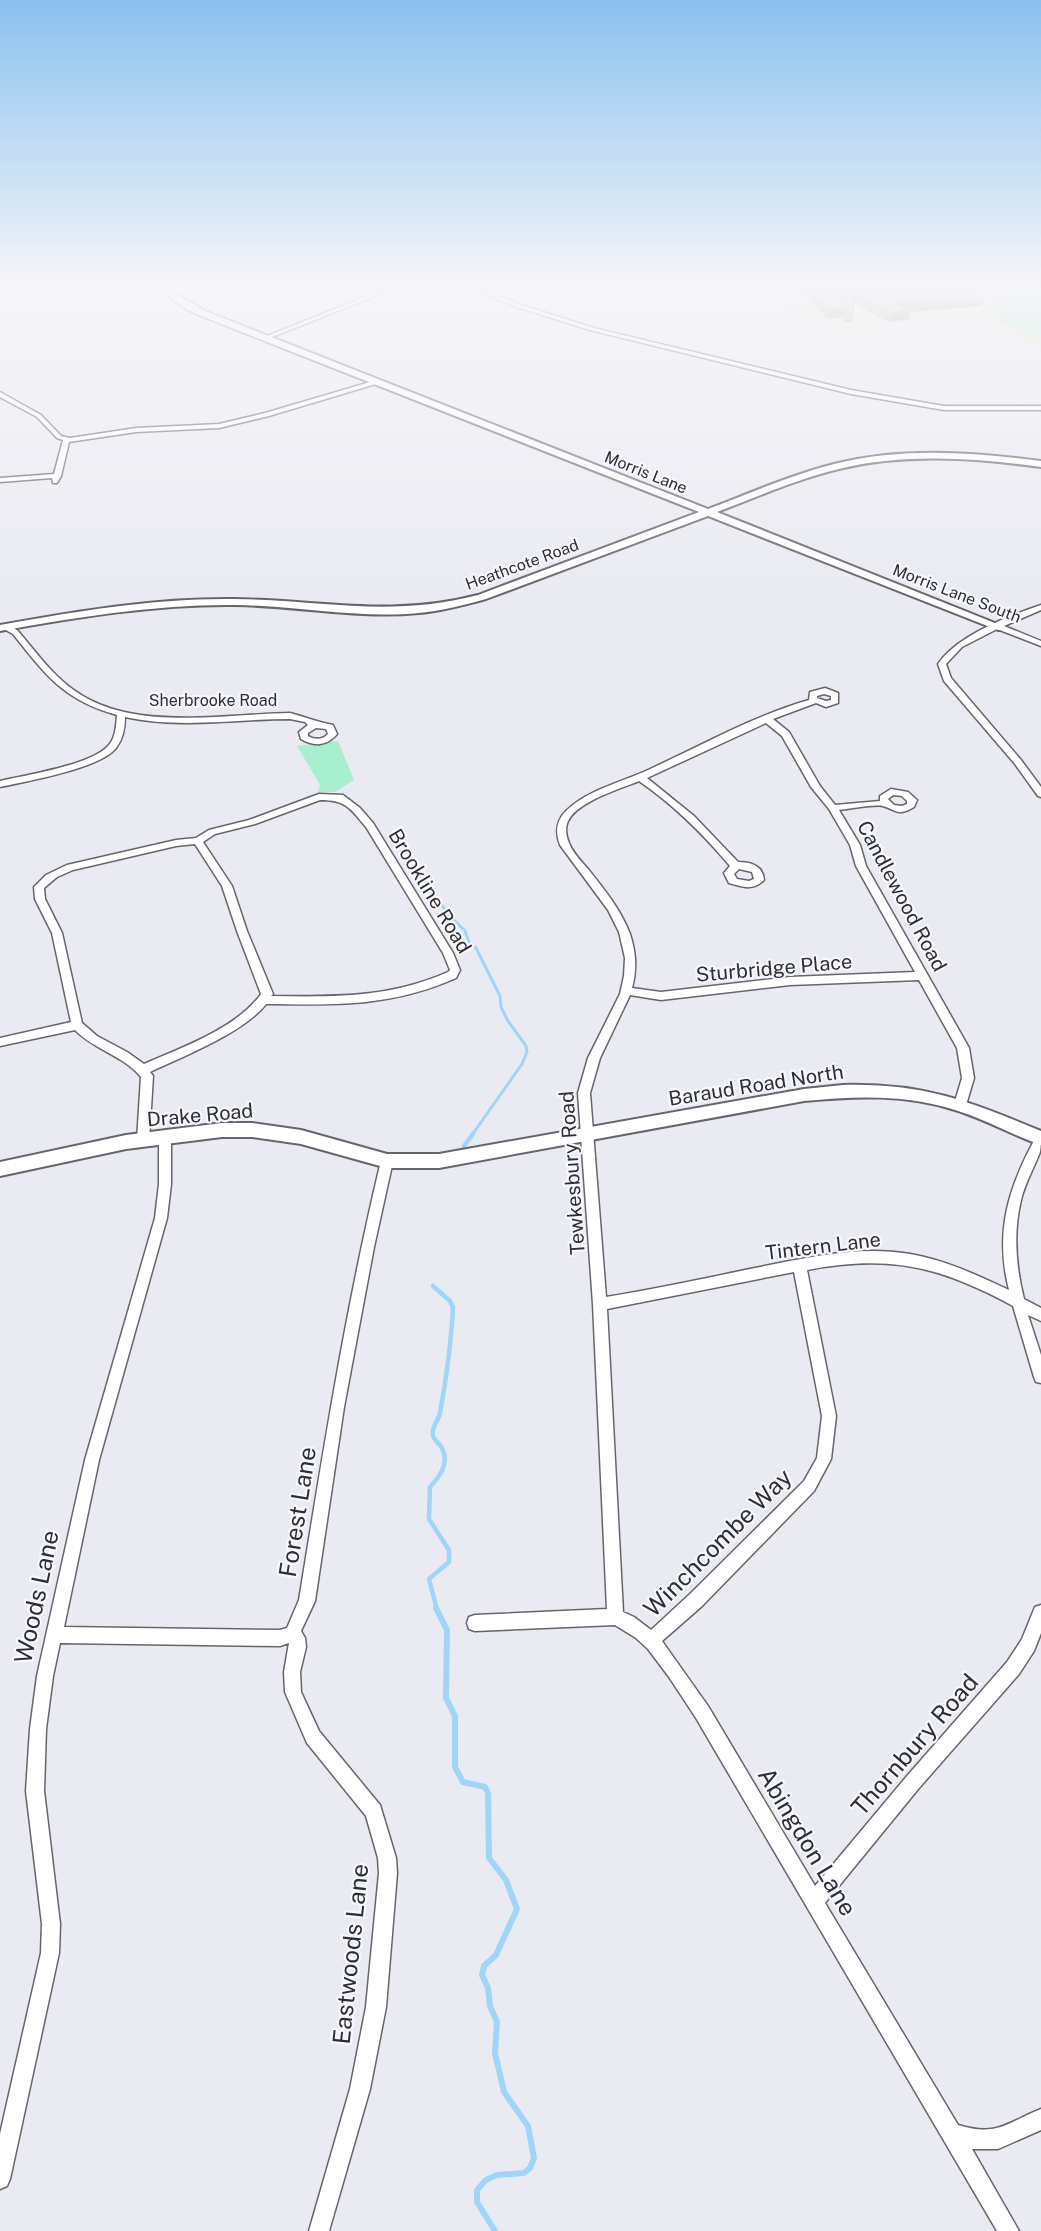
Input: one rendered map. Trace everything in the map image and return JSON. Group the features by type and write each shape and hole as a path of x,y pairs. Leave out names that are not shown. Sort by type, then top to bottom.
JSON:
{"street":[{"path":"0,394 39,416 59,437 66,440 136,430 219,426 286,410 351,390"},
{"name":"Morris Lane","path":"398,390 860,573"},
{"path":"843,390 944,408 1041,408"},
{"path":"55,484 66,440"},
{"name":"Heathcote Road","path":"2,627 144,607 201,602 239,602 357,612 433,610 482,597 824,470 872,458 907,455 961,455 1041,464"},
{"path":"0,480 58,476"},
{"name":"Morris Lane South","path":"860,573 1041,644"},
{"path":"1041,608 953,650 944,659 942,670 947,680 1018,762 1041,794"},
{"name":"Sherbrooke Road","path":"2,627 15,630 23,643 66,688 78,696 121,714 177,720 290,716 308,720 314,724"},
{"name":"Tewkesbury Road","path":"615,1617 600,1304 589,1135 584,1094 588,1070 624,1004 628,991 630,958 622,926 614,911 564,843 562,822 576,808 639,777 767,719 815,701"},
{"path":"0,784 86,762 105,754 116,742 121,714"},
{"name":"Candlewood Road","path":"767,719 786,734 816,787 833,808 855,845 861,866 963,1048 968,1078 960,1105"},
{"path":"639,777 686,812 711,836 736,866"},
{"name":"Brookline Road","path":"198,841 213,832 252,822 319,797 339,797 357,810 370,825 455,967 452,975 443,979 383,997 339,1000 265,1000"},
{"path":"833,808 885,803"},
{"path":"143,1070 197,1046 258,1007 267,994 227,886 198,841 176,843 71,867 48,877 39,887 40,899 57,933 77,1025 84,1034 137,1064 143,1070 147,1083 143,1140"},
{"name":"Sturbridge Place","path":"628,991 661,996 790,981 924,975"},
{"path":"0,1042 77,1025"},
{"name":"Baraud Road North","path":"473,1155 820,1093 879,1091 930,1097 960,1105 1041,1138"},
{"name":"Drake Road","path":"0,1169 143,1140 222,1130 266,1130 301,1137 387,1161 439,1161 473,1155"},
{"name":"Woods Lane","path":"0,2179 50,1953 50,1913 35,1791 38,1729 54,1635 92,1460 161,1218 165,1184 165,1137"},
{"path":"1041,1138 1019,1180 1014,1199 1009,1263 1016,1301 1041,1377"},
{"name":"Forest Lane","path":"292,1634 307,1601 337,1407 367,1247 387,1161"},
{"name":"Tintern Lane","path":"600,1304 799,1265 866,1257 889,1257 915,1261 974,1278 1041,1315"},
{"name":"Winchcombe Way","path":"651,1640 696,1600 809,1486 824,1459 829,1416 799,1265"},
{"name":"Thornbury Road","path":"814,1902 913,1782 1013,1668 1028,1645 1041,1613"},
{"path":"475,1623 615,1617"},
{"name":"Abingdon Lane","path":"615,1617 637,1627 651,1640 702,1712 1009,2231"},
{"path":"54,1635 280,1638 292,1634"},
{"name":"Eastwoods Lane","path":"292,1634 297,1638 298,1647 292,1672 293,1692 313,1737 374,1811 387,1858 388,1873 376,2007 360,2089 319,2231"},
{"path":"951,2133 988,2142 1002,2139 1041,2119"}],"green space":[{"path":"338,741 354,780 335,792 318,792 320,785 297,746"}],"waterway":[{"path":"415,869 415,875 429,886 448,914 465,931 469,942 476,948 500,996 501,1007 508,1021 526,1046 527,1052 522,1064 472,1135"},
{"path":"464,1146 473,1134"},
{"path":"433,1286 450,1301 453,1307 445,1386 433,1434 434,1439 443,1450 445,1461 440,1475 430,1487 429,1519 449,1550 449,1562 429,1579 437,1610"},
{"path":"437,1610 447,1630 446,1698 455,1716 455,1767 463,1782 485,1787 488,1793 489,1858 506,1880 517,1909 496,1955 484,1966 482,1975 488,1988 490,2006 497,2022 495,2053 504,2092 528,2126 534,2158 530,2168 524,2173 497,2175 486,2180 477,2190 477,2202 495,2231"}]}
